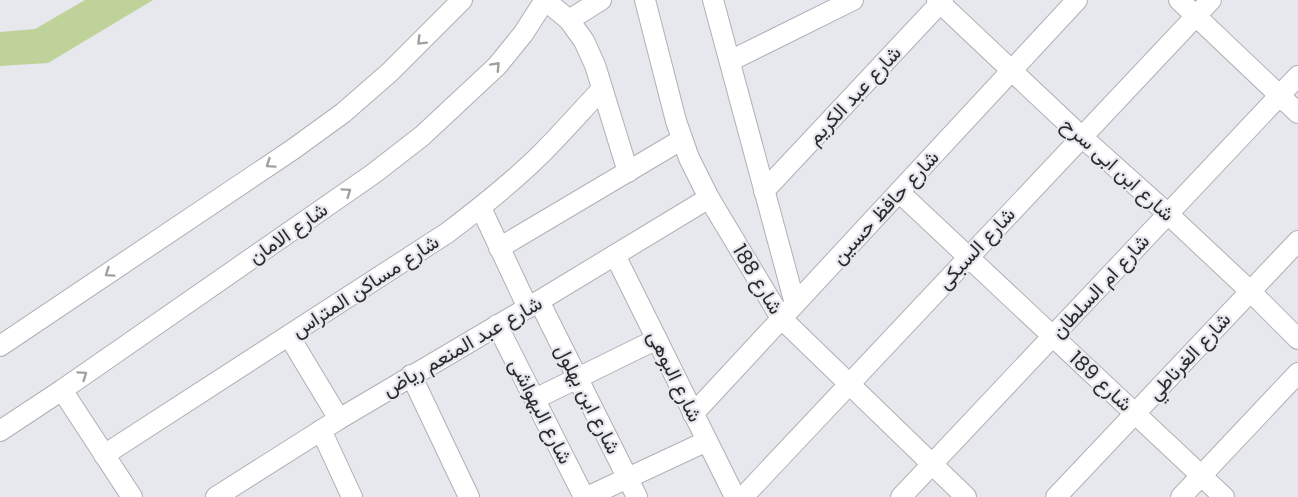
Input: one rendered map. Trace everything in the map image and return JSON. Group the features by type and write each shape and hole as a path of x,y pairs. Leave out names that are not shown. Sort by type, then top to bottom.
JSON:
{"street":[{"path":"0,346 292,150 342,113 390,72 462,0"},
{"path":"545,0 568,20 584,41 595,65 627,172"},
{"name":"شارع الامان","path":"0,431 373,174 422,136 497,66 523,34 545,0"},
{"path":"568,20 601,0"},
{"name":"شارع 188","path":"645,0 688,159 781,318 966,497"},
{"path":"713,0 795,304"},
{"path":"729,61 853,0"},
{"name":"شارع حافظ حسين","path":"693,414 1077,0"},
{"path":"1179,0 1298,112"},
{"name":"شارع السبكى","path":"742,497 1210,0"},
{"name":"شارع ابن ابى سرح","path":"940,1 1082,137 1250,291 1298,339"},
{"name":"شارع عبد الكريم","path":"764,191 940,1"},
{"name":"شارع ام السلطان","path":"901,497 1298,76"},
{"name":"شارع مساكن المتراس","path":"104,455 447,233 481,208 542,153 602,89"},
{"path":"499,248 681,140"},
{"name":"شارع 189","path":"899,192 1224,497"},
{"name":"شارع عبد المنعم رياض","path":"228,493 321,430 709,198"},
{"name":"شارع ابن بهلول","path":"481,208 499,248 578,378 637,497"},
{"name":"شارع الغرناطي","path":"1056,497 1298,241"},
{"name":"شارع البوهى","path":"615,255 735,497"},
{"name":"شارع البهواشى","path":"497,325 586,497"},
{"path":"289,336 339,419"},
{"path":"535,399 657,339"},
{"path":"1181,497 1298,373"},
{"path":"411,375 469,497"},
{"path":"62,390 132,497"},
{"path":"321,430 352,497"},
{"path":"586,497 708,441"}],"green space":[{"path":"85,0 153,0 48,63 0,66 0,32 35,29"}]}
